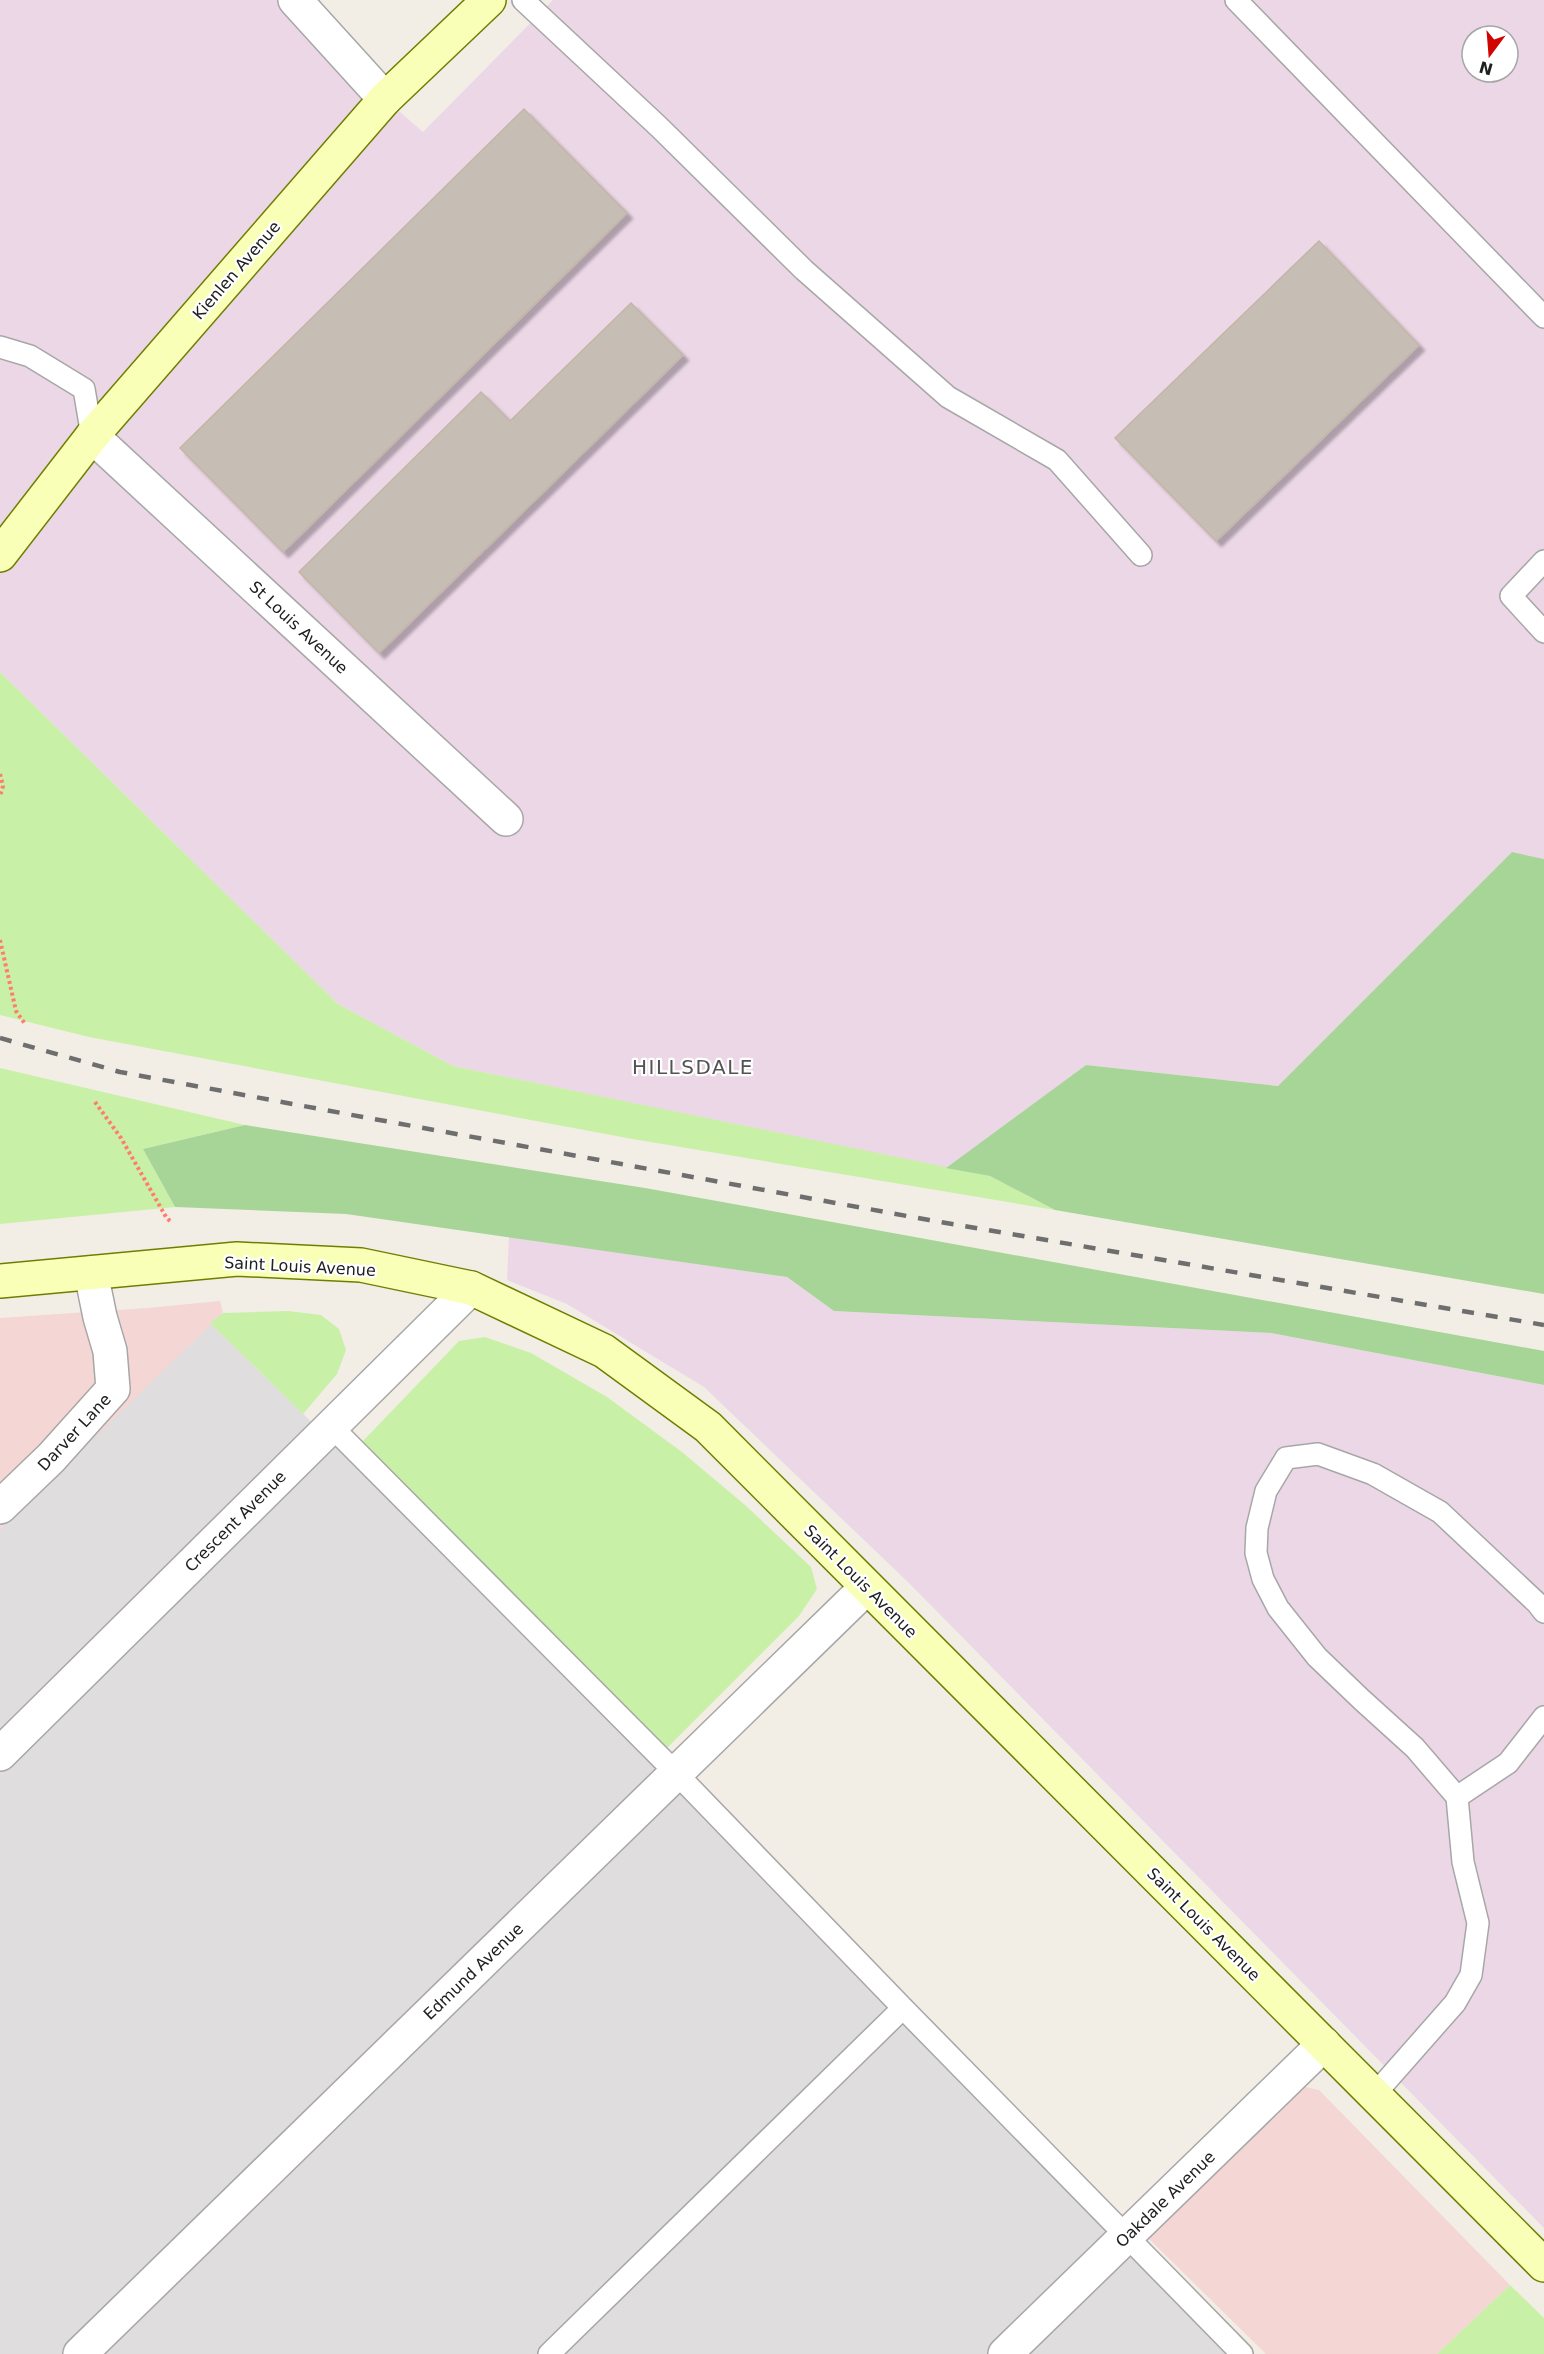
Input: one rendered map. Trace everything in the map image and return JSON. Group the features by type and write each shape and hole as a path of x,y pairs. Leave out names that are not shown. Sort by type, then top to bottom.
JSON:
{"street":[{"path":"295,0 386,99"},
{"name":"Kienlen Avenue","path":"0,555 92,436 386,99 489,0"},
{"name":"St Louis Avenue","path":"92,436 506,819"},
{"name":"Saint Louis Avenue","path":"0,1281 237,1259 361,1265 471,1288 604,1351 708,1427 1544,2265"},
{"name":"Darver Lane","path":"0,1507 51,1458 113,1389 110,1351 91,1273"},
{"name":"Crescent Avenue","path":"0,1754 471,1288"},
{"name":"Edmund Avenue","path":"80,2354 867,1587"},
{"name":"Oakdale Avenue","path":"1005,2354 1324,2044"}],"lane":[{"path":"523,0 659,127 804,270 948,397 1057,460 1142,555"},
{"path":"1236,0 1544,317"},
{"path":"0,347 30,356 84,389 92,436"},
{"path":"1544,561 1511,596 1544,632"},
{"path":"331,1426 676,1773 1242,2354"},
{"path":"1374,2095 1455,2003 1471,1975 1478,1923 1463,1862 1457,1797 1416,1748 1317,1657 1278,1608 1263,1579 1256,1553 1257,1528 1266,1491 1286,1458 1318,1454 1373,1474 1440,1512 1538,1603 1544,1612"},
{"path":"1457,1797 1508,1763 1544,1717"},
{"path":"549,2354 903,2008"}],"path":[{"path":"0,774 3,786 0,796"},
{"path":"0,940 16,1011 25,1024"},
{"path":"95,1102 121,1138 171,1222"}],"shaded area":[{"path":"0,0 292,0 385,99 423,132 553,0 1544,0 1544,859 1512,852 1278,1086 1086,1065 946,1168 453,1066 338,1004 0,672"},
{"path":"509,1237 787,1277 834,1311 1271,1333 1544,1385 1544,2228 909,1583 704,1387 567,1304 507,1280"},
{"path":"220,1301 223,1313 0,1529 0,1318"},
{"path":"210,1323 452,1559 1227,2354 0,2354 0,1529"},
{"path":"1301,2086 1319,2090 1510,2285 1437,2354 1266,2354 1146,2236"}],"green space":[{"path":"0,672 338,1004 453,1066 990,1176 1055,1210 627,1138 89,1037 0,1015"},
{"path":"1512,852 1544,859 1544,1294 1055,1210 990,1176 946,1168 1086,1065 1278,1086"},
{"path":"0,1068 245,1125 143,1149 175,1207 0,1224"},
{"path":"245,1125 645,1188 1544,1351 1544,1385 1271,1333 834,1311 787,1277 346,1214 175,1207 143,1149"},
{"path":"288,1311 321,1315 339,1329 346,1350 337,1374 303,1414 210,1323 223,1313"},
{"path":"485,1337 531,1353 607,1397 682,1452 745,1505 811,1567 817,1589 799,1616 666,1749 362,1442 459,1341"},
{"path":"1510,2285 1544,2318 1544,2354 1437,2354"}],"building":[{"path":"524,109 627,213 283,552 180,448"},
{"path":"1319,241 1419,345 1216,541 1115,438"},
{"path":"631,303 683,355 379,653 299,572 481,392 510,421"}],"railway":[{"path":"0,1038 120,1072 929,1220 1544,1325"}],"district":[{"name":"HILLSDALE","path":"693,1067"}]}
